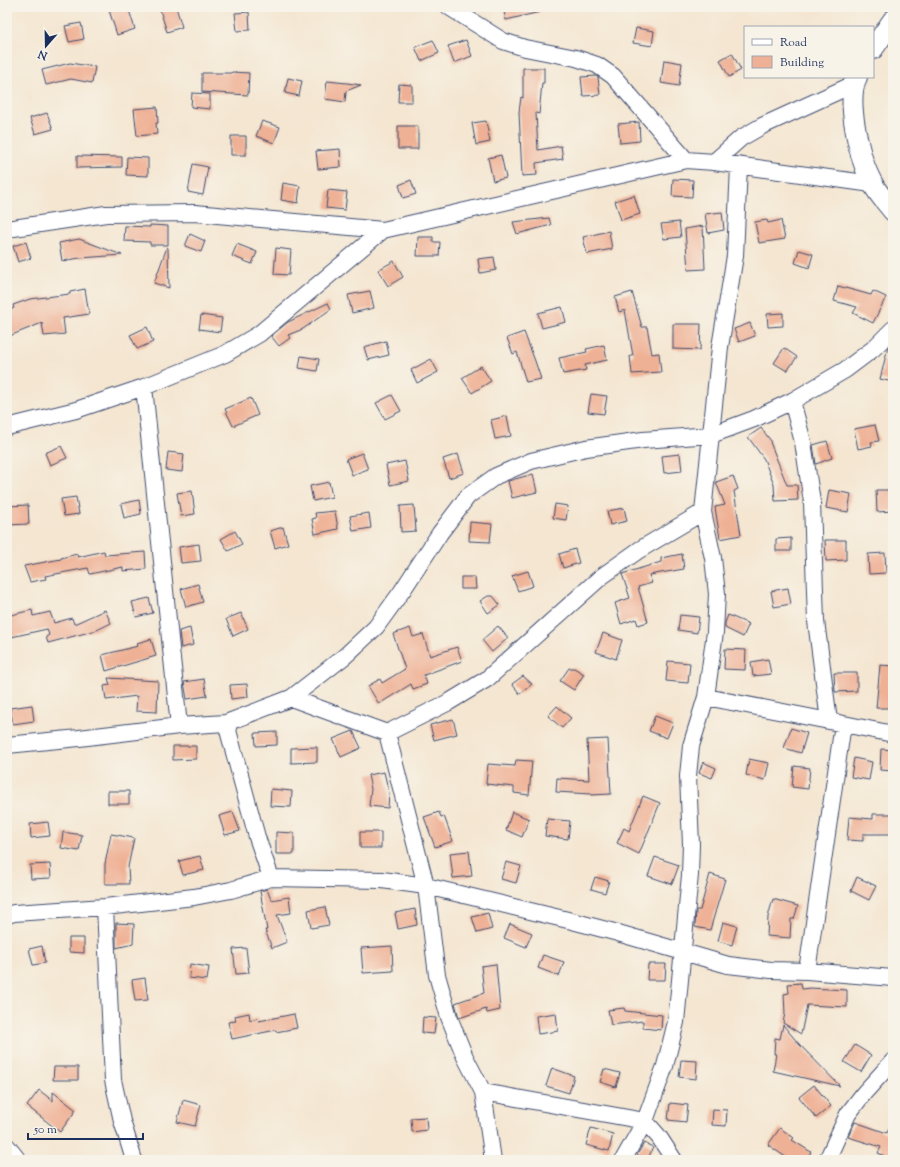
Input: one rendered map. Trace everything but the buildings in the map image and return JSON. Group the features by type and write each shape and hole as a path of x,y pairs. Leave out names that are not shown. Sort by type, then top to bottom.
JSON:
{"street":[{"path":"449,7 503,41 525,48 576,58 597,65 613,76 686,160"},
{"path":"874,48 893,20"},
{"path":"714,162 741,138 855,80 854,119 859,147 872,184 893,211"},
{"path":"7,229 106,214 195,214 383,230 686,160 714,162 872,184"},
{"path":"623,1160 645,1120 665,1066 676,1022 690,875 691,844 688,776 691,746 706,697 715,632 717,594 713,558 703,512 720,347 735,256 739,166"},
{"path":"7,427 76,410 144,386 225,354 258,334 383,230"},
{"path":"7,744 79,738 179,726 226,723 291,698 345,656 376,627 402,591 440,533 468,496 496,476 531,461 586,448 643,440 711,435 754,419 792,402 845,370 873,349 893,329"},
{"path":"144,386 179,726"},
{"path":"792,402 803,442 812,502 816,621 836,723 807,971"},
{"path":"291,698 386,733 449,702 487,679 601,577 639,550 703,512"},
{"path":"706,697 893,734"},
{"path":"226,723 257,837 271,878"},
{"path":"386,733 426,886 439,982 449,1017 465,1057 483,1092 493,1160"},
{"path":"7,915 14,913 104,907 194,897 231,890 271,878 382,880 426,886 585,924 728,965 771,970 807,971 893,978"},
{"path":"104,907 113,1080 122,1121 134,1160"},
{"path":"827,1160 848,1114 864,1093 893,1061"},
{"path":"483,1092 645,1120 659,1137 674,1160"},
{"path":"7,1146 18,1160"}]}
